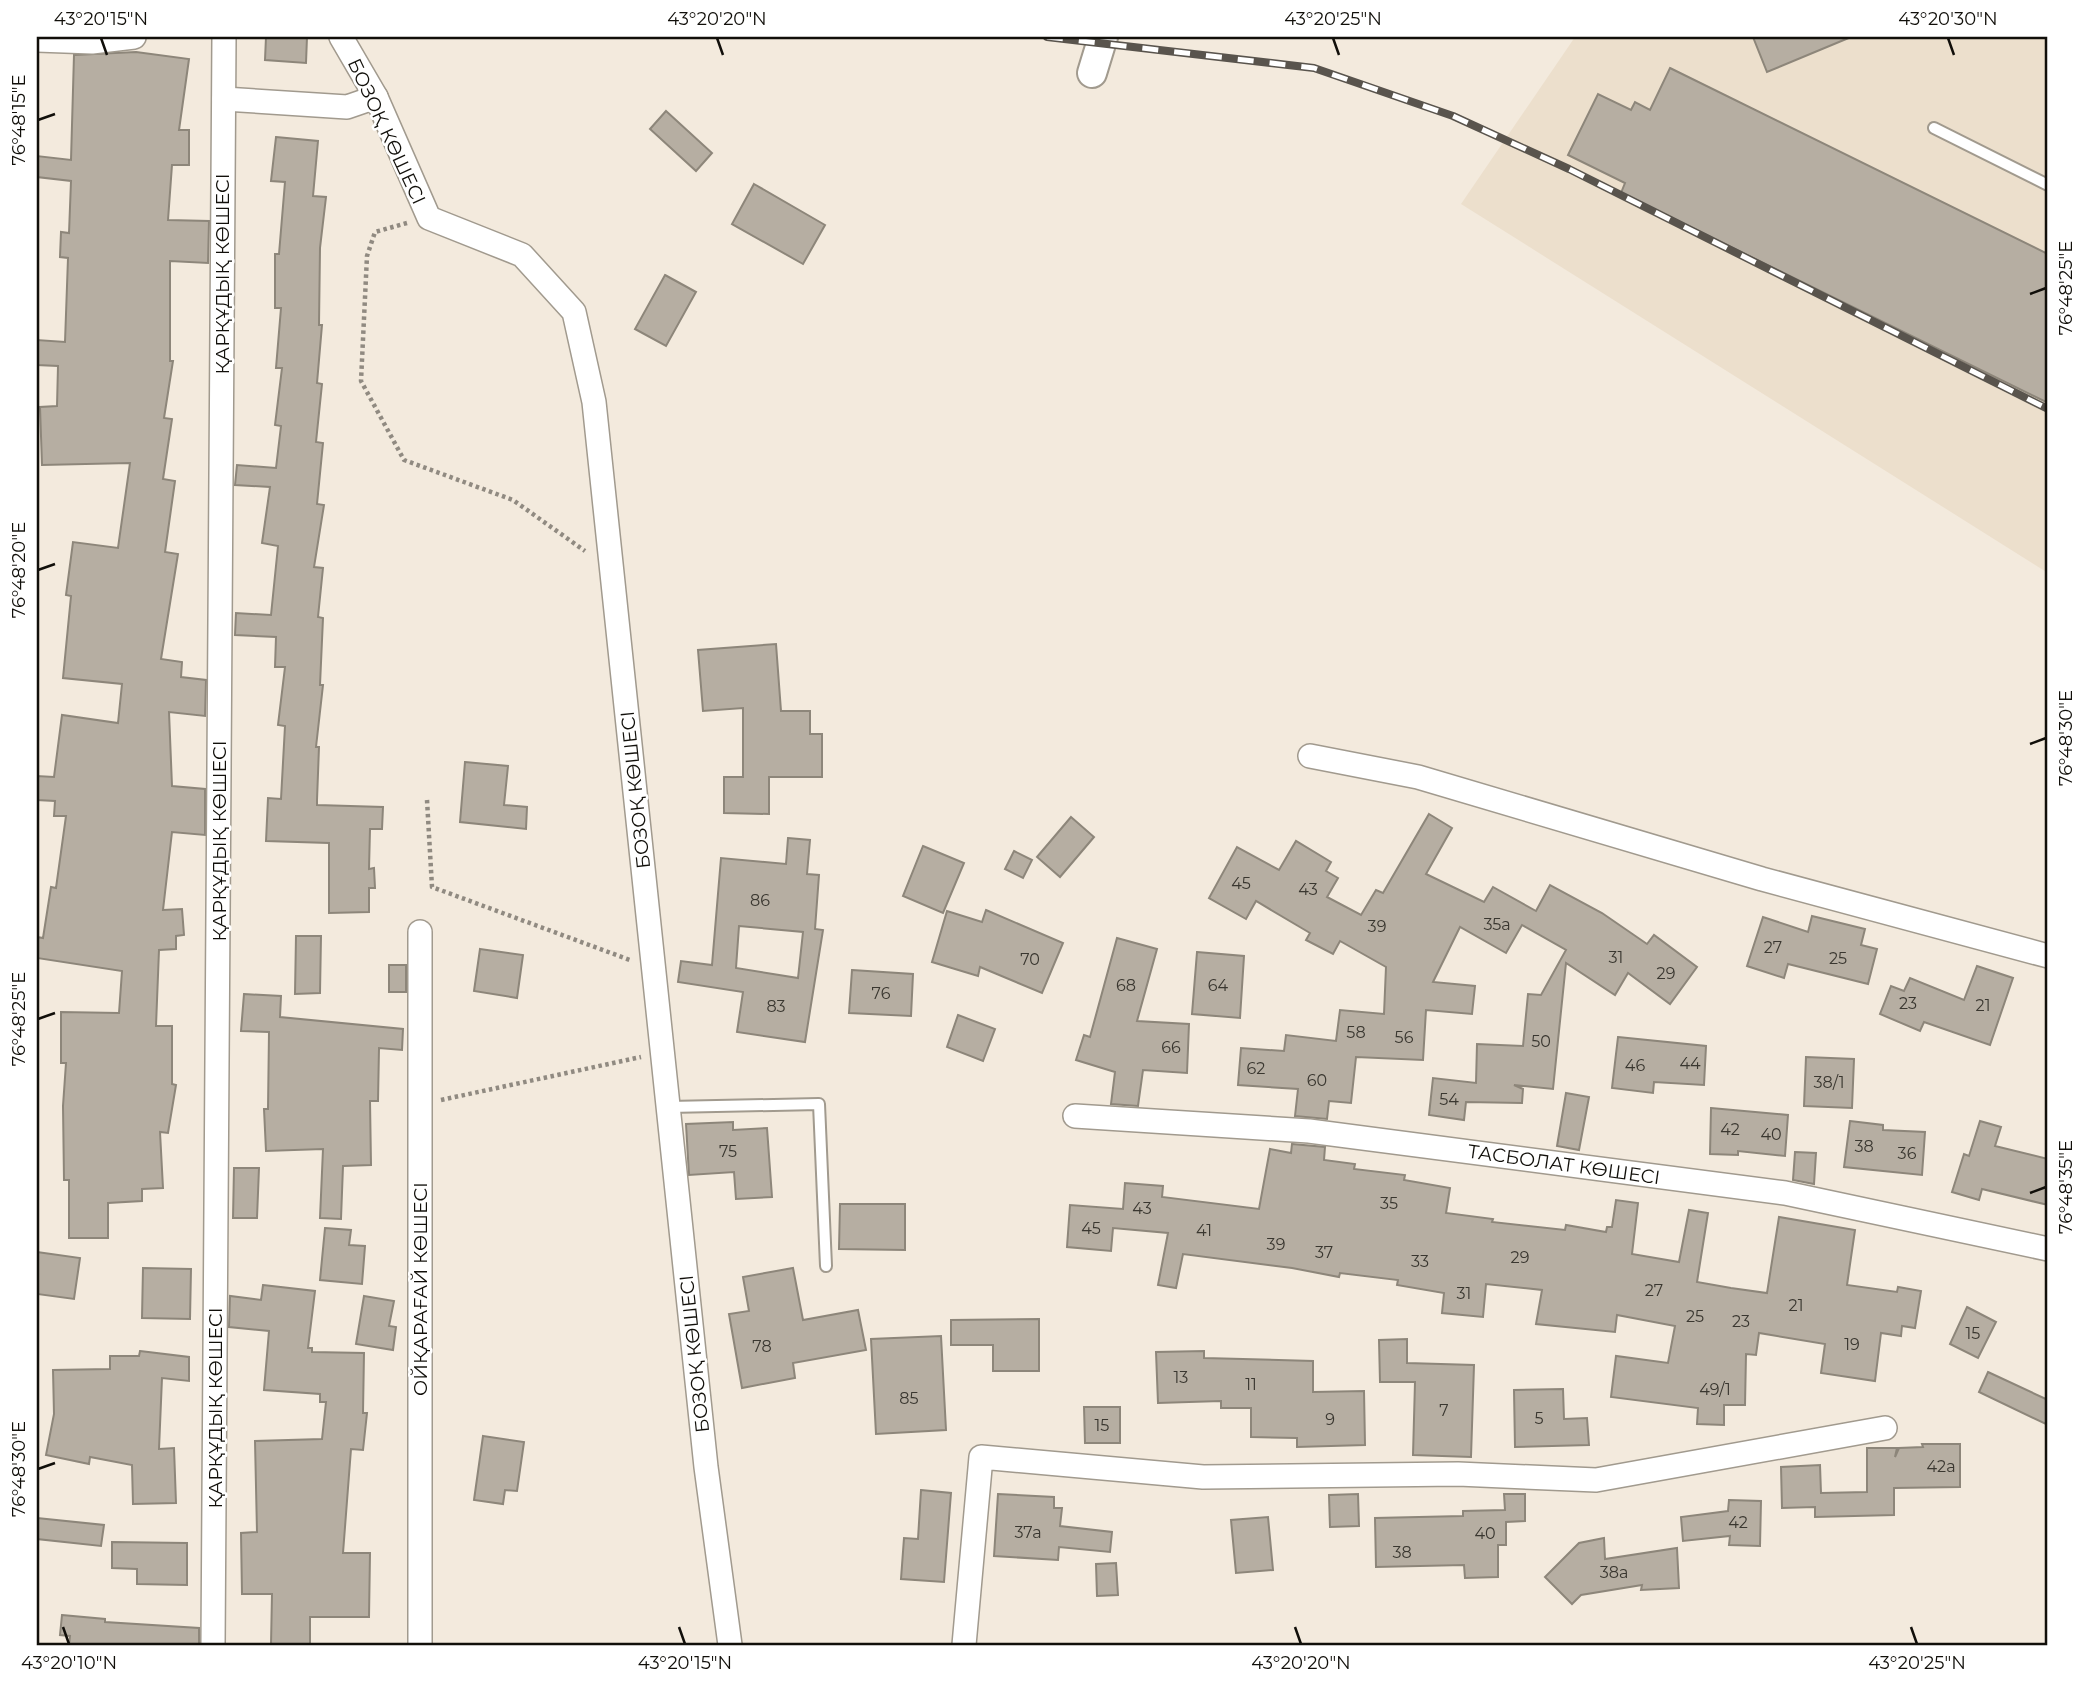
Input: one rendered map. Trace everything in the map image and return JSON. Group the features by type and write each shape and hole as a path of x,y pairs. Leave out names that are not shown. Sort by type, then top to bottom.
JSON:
{"street":[{"path":"37,40 92,42 134,37"},
{"name":"ҚАРҚҰДЫҚ КӨШЕСІ","path":"213,1645 224,37"},
{"name":"БОЗОҚ КӨШЕСІ","path":"341,37 376,97 429,218 522,256 574,312 594,402 706,1467 730,1645"},
{"path":"1092,73 1102,39"},
{"path":"224,99 347,107 376,97"},
{"path":"1310,756 1418,777 1762,879 2048,956"},
{"name":"ОЙҚАРАҒАЙ КӨШЕСІ","path":"419,932 420,1645"},
{"name":"ТАСБОЛАТ КӨШЕСІ","path":"1075,1116 1309,1130 1784,1193 2048,1249"},
{"path":"964,1645 981,1457 1203,1477 1458,1474 1596,1480 1885,1428"}],"lane":[{"path":"1934,128 2048,186"},
{"path":"669,1107 819,1104 826,1266"}],"path":[{"path":"429,218 375,232 367,256 361,381 404,460 513,500 611,570"},
{"path":"427,800 432,887 654,969"},
{"path":"419,1105 663,1052"}],"shaded area":[{"path":"1575,37 2048,37 2048,573 1461,204"}],"building":[{"path":"266,37 307,37 306,63 265,60"},
{"path":"1753,37 1851,37 1767,72"},
{"path":"136,52 189,59 179,130 189,130 189,165 172,165 168,220 209,221 208,263 170,261 170,361 173,361 164,418 172,419 163,479 175,481 165,552 178,554 161,659 182,662 181,677 206,680 205,716 169,712 172,786 205,789 205,835 172,832 163,910 182,909 184,935 176,936 176,949 159,950 156,1026 172,1026 172,1084 176,1085 168,1133 160,1132 163,1188 142,1189 142,1201 108,1203 108,1238 69,1238 69,1180 64,1180 63,1106 66,1063 61,1063 61,1012 119,1013 122,971 37,958 37,937 43,938 51,887 56,888 66,816 54,816 55,801 37,800 37,776 54,777 62,715 118,723 122,684 63,678 71,596 66,595 73,542 118,548 130,463 42,465 40,407 57,406 58,366 37,365 37,340 65,342 68,258 60,257 61,232 69,233 71,181 37,177 37,156 71,160 74,55"},
{"path":"1670,68 2048,254 2048,403 1621,193 1625,183 1568,155 1598,94 1631,110 1635,102 1650,110"},
{"path":"666,111 712,153 696,171 650,129"},
{"path":"276,137 318,141 313,196 326,197 320,248 319,325 322,325 317,383 322,384 316,442 323,443 317,504 324,505 314,567 323,568 318,617 323,618 320,685 323,685 316,747 319,747 317,805 383,807 382,829 370,829 369,869 374,868 375,888 369,888 369,912 329,913 329,843 266,841 268,798 281,799 285,726 278,725 285,667 275,667 276,637 235,635 236,613 271,615 278,546 262,543 270,487 235,485 237,465 276,468 281,426 275,425 282,368 276,368 281,308 275,308 275,254 279,254 285,182 271,181"},
{"path":"754,184 825,225 803,264 732,224"},
{"path":"665,275 696,292 666,346 635,329"},
{"path":"776,644 781,711 810,711 810,734 822,734 822,777 769,777 769,814 724,813 724,777 743,777 743,708 703,711 698,650"},
{"path":"465,762 508,766 504,805 527,807 526,829 460,822"},
{"path":"1429,814 1452,828 1426,874 1484,902 1493,887 1536,911 1550,885 1602,913 1647,944 1654,935 1697,967 1670,1004 1628,973 1615,995 1566,963 1553,1089 1514,1085 1523,1089 1522,1103 1466,1102 1464,1120 1429,1115 1433,1078 1476,1083 1477,1044 1523,1046 1528,994 1541,995 1566,950 1522,925 1506,953 1460,927 1433,982 1475,986 1472,1014 1426,1010 1423,1060 1356,1057 1351,1103 1329,1101 1327,1119 1295,1116 1298,1089 1238,1085 1241,1048 1284,1051 1286,1035 1336,1041 1340,1010 1384,1014 1386,967 1340,941 1333,954 1306,940 1310,933 1256,901 1246,919 1209,898 1237,847 1279,870 1296,841 1331,862 1326,871 1338,878 1327,897 1361,915 1376,890 1383,893"},
{"path":"1071,817 1094,837 1060,877 1037,857"},
{"path":"788,838 810,840 807,874 819,875 815,929 823,930 805,1042 737,1032 743,992 678,982 681,961 712,965 721,858 786,864","holes":["739,926 803,932 798,978 736,968"]},
{"path":"923,846 964,863 943,913 903,896"},
{"path":"1014,851 1032,860 1023,878 1005,869"},
{"path":"986,910 1063,943 1042,993 980,967 978,976 932,962 947,911 982,922"},
{"path":"1812,916 1865,929 1861,945 1877,949 1868,984 1788,964 1784,978 1747,966 1763,917 1808,932"},
{"path":"296,936 321,936 320,993 295,994"},
{"path":"1117,938 1157,949 1137,1021 1189,1024 1187,1073 1143,1070 1138,1106 1111,1104 1115,1072 1076,1060 1084,1035 1090,1037"},
{"path":"480,949 523,955 517,998 474,991"},
{"path":"1197,952 1244,956 1240,1018 1192,1014"},
{"path":"389,965 406,965 406,992 389,992"},
{"path":"1977,966 2013,978 1990,1045 1924,1022 1920,1031 1880,1014 1891,986 1904,991 1910,978 1964,1000"},
{"path":"852,970 913,974 911,1016 849,1013"},
{"path":"244,994 281,996 280,1017 403,1029 402,1050 379,1048 378,1101 370,1101 371,1165 343,1166 341,1219 320,1218 323,1149 266,1151 264,1109 268,1109 269,1032 241,1031"},
{"path":"958,1015 995,1029 983,1061 947,1047"},
{"path":"1618,1037 1706,1046 1704,1085 1654,1082 1653,1093 1612,1088"},
{"path":"1806,1057 1854,1059 1852,1108 1804,1106"},
{"path":"1566,1093 1589,1097 1579,1150 1557,1146"},
{"path":"1711,1108 1788,1115 1785,1156 1738,1151 1738,1155 1710,1154"},
{"path":"1850,1121 1883,1125 1883,1130 1925,1132 1922,1175 1844,1167"},
{"path":"1980,1121 2001,1127 1995,1146 2048,1159 2048,1205 1982,1189 1979,1200 1952,1192 1964,1154 1969,1156"},
{"path":"733,1122 733,1130 767,1128 772,1197 736,1199 734,1172 689,1175 686,1124"},
{"path":"1292,1144 1325,1147 1324,1160 1355,1164 1354,1169 1405,1175 1404,1180 1450,1188 1446,1213 1493,1219 1492,1222 1565,1230 1566,1225 1606,1232 1607,1227 1612,1227 1616,1200 1638,1203 1632,1254 1679,1262 1689,1210 1708,1213 1697,1282 1731,1288 1767,1293 1779,1217 1855,1230 1847,1285 1897,1292 1898,1287 1921,1291 1915,1328 1902,1326 1901,1336 1881,1333 1875,1381 1821,1373 1825,1344 1759,1333 1756,1355 1746,1354 1745,1405 1724,1405 1724,1425 1697,1424 1698,1408 1611,1397 1616,1356 1668,1363 1675,1326 1617,1315 1615,1332 1536,1324 1542,1290 1486,1284 1483,1317 1442,1313 1444,1293 1397,1285 1398,1280 1340,1273 1339,1277 1183,1254 1176,1288 1158,1285 1168,1233 1113,1228 1111,1251 1067,1247 1070,1205 1123,1209 1125,1183 1163,1186 1162,1197 1259,1209 1270,1149 1291,1153"},
{"path":"1795,1152 1816,1153 1814,1184 1793,1180"},
{"path":"234,1168 259,1168 257,1218 233,1218"},
{"path":"840,1204 905,1204 905,1250 839,1249"},
{"path":"325,1228 351,1230 349,1245 365,1246 362,1284 320,1280"},
{"path":"37,1252 80,1258 74,1299 37,1294"},
{"path":"143,1268 191,1269 190,1319 142,1318"},
{"path":"793,1268 803,1320 858,1310 866,1350 793,1363 795,1378 742,1388 729,1314 749,1311 743,1277"},
{"path":"263,1285 315,1291 308,1348 312,1348 312,1352 364,1353 363,1413 367,1413 363,1450 351,1449 343,1553 370,1553 369,1617 310,1617 310,1645 271,1645 272,1594 242,1594 241,1533 257,1532 255,1441 322,1439 326,1402 320,1402 320,1394 264,1390 269,1331 229,1327 230,1296 261,1300"},
{"path":"364,1296 394,1301 389,1326 396,1327 393,1350 356,1344"},
{"path":"1967,1307 1996,1322 1978,1358 1950,1344"},
{"path":"1039,1319 1039,1371 993,1371 993,1345 951,1345 951,1320"},
{"path":"941,1336 946,1430 876,1434 871,1339"},
{"path":"1407,1339 1407,1363 1474,1365 1471,1457 1413,1455 1415,1382 1380,1382 1379,1340"},
{"path":"140,1351 189,1357 189,1381 162,1378 159,1449 174,1448 176,1503 133,1504 132,1465 90,1457 89,1464 46,1455 54,1414 53,1370 110,1369 110,1356 139,1356"},
{"path":"1204,1351 1204,1358 1313,1361 1313,1392 1364,1391 1365,1445 1297,1447 1297,1438 1251,1437 1251,1408 1221,1408 1221,1401 1158,1403 1156,1352"},
{"path":"1988,1372 2048,1400 2048,1425 1979,1392"},
{"path":"1563,1389 1564,1419 1587,1418 1589,1445 1515,1447 1514,1390"},
{"path":"1084,1407 1120,1407 1120,1443 1085,1443"},
{"path":"483,1436 524,1442 517,1491 505,1490 503,1504 474,1500"},
{"path":"1922,1444 1960,1444 1960,1487 1894,1488 1894,1515 1815,1517 1815,1507 1782,1508 1781,1467 1820,1465 1821,1493 1867,1492 1867,1448 1897,1448 1895,1457 1899,1448 1923,1447"},
{"path":"921,1490 951,1493 944,1582 901,1579 904,1538 918,1539"},
{"path":"998,1494 1054,1497 1054,1508 1062,1508 1060,1526 1112,1532 1110,1552 1059,1547 1058,1560 994,1556"},
{"path":"1358,1494 1359,1526 1330,1527 1329,1495"},
{"path":"1504,1494 1525,1494 1525,1521 1506,1522 1506,1545 1498,1545 1498,1577 1465,1578 1464,1565 1376,1567 1375,1518 1463,1516 1463,1511 1505,1510"},
{"path":"1729,1500 1761,1501 1760,1546 1729,1545 1730,1536 1683,1541 1681,1517 1728,1511"},
{"path":"1268,1517 1273,1570 1236,1573 1231,1520"},
{"path":"37,1518 104,1525 101,1546 37,1539"},
{"path":"1604,1538 1605,1559 1677,1548 1679,1588 1641,1590 1642,1585 1581,1595 1572,1604 1545,1577 1579,1543"},
{"path":"112,1542 187,1543 187,1585 137,1584 137,1569 112,1568"},
{"path":"1116,1563 1118,1595 1097,1596 1096,1564"},
{"path":"62,1615 105,1619 105,1622 199,1628 199,1645 69,1645 70,1636 60,1635"}],"railway":[{"path":"1047,37 1314,68 1453,116 1569,169 2048,409"}]}
